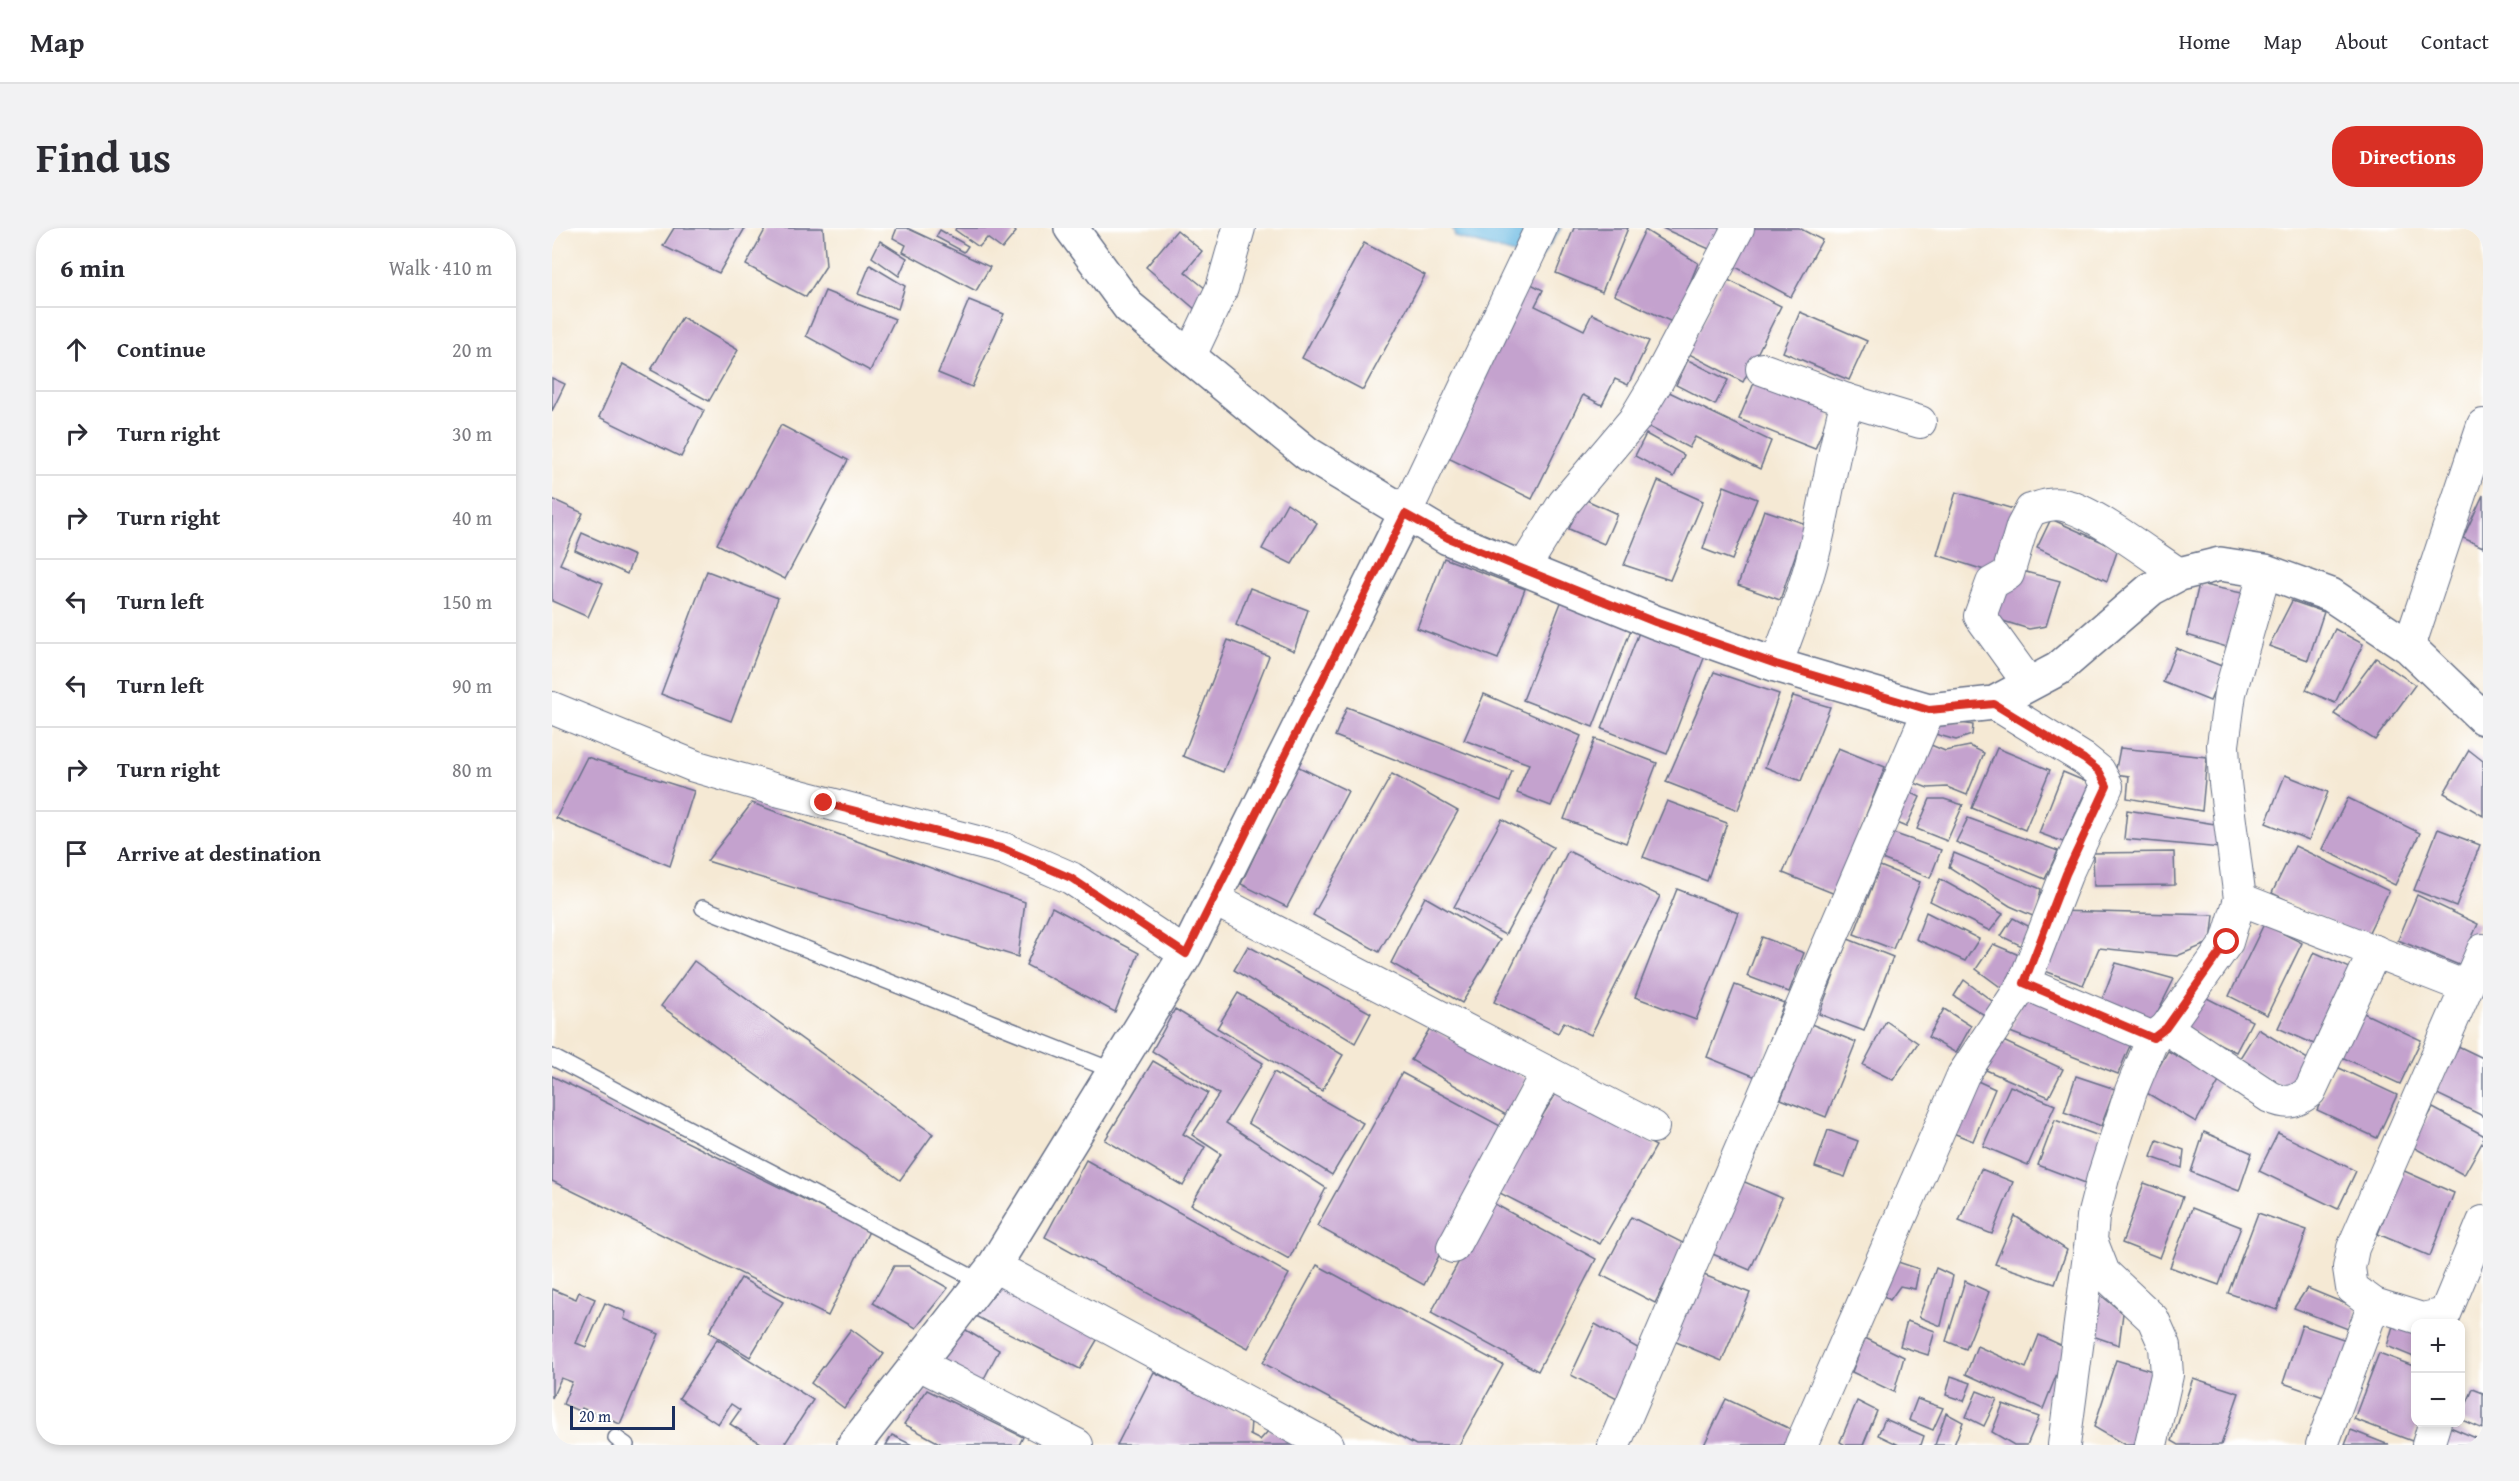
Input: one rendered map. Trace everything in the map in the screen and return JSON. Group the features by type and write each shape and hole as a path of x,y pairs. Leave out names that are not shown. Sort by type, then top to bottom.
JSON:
{"street":[{"path":"1071,228 1130,307 1308,454 1405,514 1448,538 1523,569 1655,622 1776,664 1929,710 1994,704 2058,669 2151,589 2179,574 2220,564 2265,571 2331,595 2409,647 2483,718"},
{"path":"1190,356 1222,288 1239,228"},
{"path":"854,1445 988,1274 1186,954 1405,514 1541,228"},
{"path":"1523,569 1564,503 1634,420 1658,381 1738,228"},
{"path":"1762,369 1847,400 1920,422"},
{"path":"1776,664 1812,559 1828,494 1836,439 1847,400"},
{"path":"2409,647 2483,425"},
{"path":"2030,684 1980,616 1992,583 2008,574 2022,527 2031,510 2048,504 2067,506 2088,516 2179,574"},
{"path":"2064,1445 2093,1217 2131,1091 2160,1033 2227,942 2240,899 2225,783 2223,745 2230,693 2265,571"},
{"path":"1801,1445 1963,1075 2024,983 2066,874 2107,786 2099,771 2084,759 1994,704"},
{"path":"552,708 693,766 786,793 1004,849 1071,878 1186,954"},
{"path":"1614,1445 1929,710"},
{"path":"1213,899 1653,1127"},
{"path":"2240,899 2466,987"},
{"path":"2422,1319 2374,1304 2352,1288 2349,1268 2353,1248 2483,950"},
{"path":"2024,983 2160,1033 2285,1104 2298,1101 2310,1091 2375,951"},
{"path":"1453,1247 1547,1072"},
{"path":"2448,1319 2483,1222"},
{"path":"2091,1240 2104,1273 2153,1319 2165,1346 2167,1375 2151,1445"},
{"path":"988,1274 1327,1445"},
{"path":"2322,1445 2374,1304"},
{"path":"917,1363 1077,1445"},
{"path":"2428,1445 2433,1427"}],"lane":[{"path":"702,908 1114,1071"},
{"path":"552,1057 988,1274"}],"water":[{"path":"1453,228 1561,228 1539,261 1455,237"}],"building":[{"path":"674,228 745,228 719,273 663,246"},
{"path":"766,228 823,228 826,266 806,297 746,265"},
{"path":"897,228 907,228 990,267 976,291 903,252 906,245 893,238"},
{"path":"956,228 1012,228 1016,232 1002,249 987,238 979,247 955,230"},
{"path":"1574,228 1628,228 1602,292 1556,273"},
{"path":"1662,228 1727,228 1716,252"},
{"path":"1752,228 1799,228 1822,240 1791,297 1732,265"},
{"path":"940,230 968,246 964,252 936,237"},
{"path":"1177,230 1202,251 1185,272 1211,293 1196,310 1146,267"},
{"path":"1645,230 1698,263 1674,323 1614,295"},
{"path":"880,241 907,258 899,276 872,257"},
{"path":"1364,243 1425,275 1363,390 1302,358"},
{"path":"870,265 905,286 898,309 858,294"},
{"path":"1724,278 1781,306 1743,382 1687,353"},
{"path":"1529,283 1543,290 1535,306 1584,330 1592,314 1649,341 1628,385 1615,379 1602,405 1583,395 1532,499 1444,456"},
{"path":"825,291 895,319 870,371 806,336"},
{"path":"969,300 1004,314 972,387 938,373"},
{"path":"1800,312 1867,341 1849,380 1783,352"},
{"path":"682,317 738,350 709,401 651,370"},
{"path":"1688,360 1728,380 1715,405 1676,385"},
{"path":"623,364 704,410 681,457 599,417"},
{"path":"1759,371 1834,402 1815,449 1739,419"},
{"path":"552,378 565,384 552,411"},
{"path":"1665,390 1771,441 1760,469 1695,437 1689,448 1647,426"},
{"path":"781,425 848,460 785,579 717,544"},
{"path":"1646,434 1684,455 1674,477 1635,456"},
{"path":"1658,481 1703,501 1670,580 1624,565"},
{"path":"1724,486 1757,499 1732,560 1703,549"},
{"path":"1956,492 2020,511 2000,575 1937,555"},
{"path":"2483,495 2483,547 2463,538"},
{"path":"1582,498 1617,514 1604,544 1569,529"},
{"path":"552,499 583,513 560,564 603,583 588,617 552,601"},
{"path":"1287,503 1317,523 1292,564 1262,549"},
{"path":"1764,510 1806,524 1780,600 1738,585"},
{"path":"2051,519 2118,549 2107,581 2037,548"},
{"path":"582,533 634,556 627,574 575,550"},
{"path":"1444,558 1525,589 1498,659 1417,628"},
{"path":"707,571 778,598 731,721 661,694"},
{"path":"2022,571 2060,581 2046,626 2029,629 1987,616"},
{"path":"2199,584 2242,593 2230,648 2187,635"},
{"path":"1250,588 1308,610 1294,651 1236,625"},
{"path":"1564,595 1634,622 1593,727 1523,700"},
{"path":"2292,601 2324,612 2308,660 2269,646"},
{"path":"1641,627 1706,653 1667,754 1602,729"},
{"path":"2335,629 2363,644 2335,703 2306,690"},
{"path":"1228,640 1269,656 1223,772 1183,756"},
{"path":"2176,648 2224,667 2210,701 2163,682"},
{"path":"2376,658 2415,685 2375,740 2334,714"},
{"path":"1714,672 1779,694 1738,810 1666,782"},
{"path":"1484,694 1581,736 1551,806 1517,793 1529,764 1464,740"},
{"path":"1793,696 1830,707 1801,781 1765,767"},
{"path":"1347,707 1512,771 1501,801 1335,736"},
{"path":"1940,719 1973,725 1972,735 1956,740 1935,734"},
{"path":"1595,739 1657,763 1626,843 1564,819"},
{"path":"1924,742 1945,751 1970,746 1984,753 1967,795 1947,787 1928,788 1909,781"},
{"path":"1838,748 1885,767 1835,894 1783,873"},
{"path":"1997,748 2050,770 2025,830 1972,808"},
{"path":"2120,748 2207,757 2202,811 2127,798 2129,776 2115,774"},
{"path":"2469,750 2483,761 2483,816 2444,793"},
{"path":"587,757 694,791 670,866 556,818"},
{"path":"1297,766 1348,791 1287,907 1241,884"},
{"path":"2063,772 2089,783 2063,842 2039,833"},
{"path":"1392,774 1458,811 1379,952 1313,915"},
{"path":"2285,775 2328,792 2309,840 2266,823"},
{"path":"1904,789 1920,797 1906,827 1889,820"},
{"path":"2348,798 2420,833 2395,885 2322,849"},
{"path":"1930,799 1944,799 1963,805 1947,841 1917,829"},
{"path":"1667,801 1727,823 1707,881 1643,857"},
{"path":"752,803 1025,902 1018,957 707,861"},
{"path":"2127,810 2221,825 2221,848 2124,839"},
{"path":"1968,818 2058,851 2045,879 1956,842"},
{"path":"1502,819 1553,847 1505,935 1454,907"},
{"path":"2438,829 2480,845 2456,906 2414,890"},
{"path":"1890,832 1941,850 1930,878 1882,859"},
{"path":"2295,846 2389,891 2366,938 2272,893"},
{"path":"1568,851 1660,896 1591,1035 1564,1022 1558,1033 1494,1002"},
{"path":"2174,852 2175,885 2094,886 2093,853"},
{"path":"1954,853 2041,889 2035,917 2010,906 1949,867"},
{"path":"1880,866 1920,882 1893,949 1854,934"},
{"path":"1940,879 2003,914 1990,931 1930,901"},
{"path":"1677,889 1738,913 1696,1020 1635,997"},
{"path":"2417,895 2478,924 2459,965 2398,940"},
{"path":"1425,897 1500,940 1462,1003 1391,963"},
{"path":"1052,907 1139,953 1115,1012 1026,965"},
{"path":"2055,911 2214,915 2211,942 2177,956 2099,948 2083,985 2034,967"},
{"path":"1926,912 1979,939 1965,961 1916,939"},
{"path":"2013,918 2032,928 2024,947 2001,936"},
{"path":"2264,924 2302,943 2267,1015 2229,996"},
{"path":"1762,937 1804,953 1789,992 1747,976"},
{"path":"1848,939 1893,957 1864,1031 1819,1014"},
{"path":"1993,944 2019,955 2011,977 2003,989 1976,969"},
{"path":"1248,946 1371,1013 1355,1043 1234,970"},
{"path":"2314,952 2350,968 2314,1044 2278,1028"},
{"path":"694,961 933,1134 900,1180 661,1006"},
{"path":"2116,963 2174,979 2152,1023 2101,1002"},
{"path":"1964,980 1996,1004 1986,1016 1954,996"},
{"path":"1735,985 1784,1003 1756,1077 1707,1057"},
{"path":"1238,993 1343,1055 1322,1091 1217,1028"},
{"path":"2024,994 2134,1036 2118,1074 2010,1032"},
{"path":"2201,995 2252,1021 2236,1052 2185,1027"},
{"path":"1175,1009 1263,1063 1226,1123 1326,1188 1289,1259 1191,1205 1221,1154 1192,1135 1219,1094 1152,1051"},
{"path":"1944,1009 1971,1026 1956,1053 1928,1037"},
{"path":"2355,1009 2421,1040 2400,1084 2335,1054"},
{"path":"1886,1021 1918,1043 1893,1080 1863,1065"},
{"path":"1811,1024 1856,1042 1826,1117 1781,1099"},
{"path":"1430,1028 1526,1079 1506,1115 1411,1060"},
{"path":"2258,1029 2311,1061 2291,1093 2238,1061"},
{"path":"1999,1039 2063,1069 2049,1097 1986,1070"},
{"path":"2458,1046 2483,1058 2483,1116 2435,1093"},
{"path":"2168,1051 2220,1080 2196,1122 2145,1092"},
{"path":"1153,1061 1208,1093 1183,1134 1205,1147 1183,1186 1105,1140"},
{"path":"2337,1067 2397,1095 2377,1138 2317,1110"},
{"path":"1274,1072 1363,1123 1332,1175 1248,1123"},
{"path":"1402,1073 1504,1128 1424,1285 1317,1226"},
{"path":"552,1076 869,1231 828,1316 552,1181"},
{"path":"2076,1076 2115,1089 2101,1126 2064,1112"},
{"path":"1971,1078 1995,1089 1973,1141 1948,1131"},
{"path":"2010,1086 2055,1105 2028,1165 1983,1146"},
{"path":"1557,1092 1656,1146 1600,1244 1496,1191"},
{"path":"2433,1108 2483,1135 2483,1141 2464,1175 2411,1146"},
{"path":"2055,1120 2105,1138 2088,1184 2038,1165"},
{"path":"1828,1130 1858,1141 1845,1177 1815,1167"},
{"path":"2204,1132 2252,1153 2239,1191 2191,1172"},
{"path":"2278,1133 2356,1171 2338,1209 2259,1171"},
{"path":"2157,1140 2184,1150 2182,1168 2151,1157"},
{"path":"1086,1160 1289,1274 1248,1348 1045,1237"},
{"path":"1981,1169 2013,1182 1992,1234 1959,1221"},
{"path":"2402,1170 2454,1193 2430,1256 2378,1234"},
{"path":"1740,1180 1782,1198 1750,1270 1708,1252"},
{"path":"2144,1183 2183,1197 2160,1258 2122,1243"},
{"path":"1491,1202 1596,1259 1538,1371 1431,1313"},
{"path":"2192,1208 2241,1227 2219,1285 2170,1267"},
{"path":"2258,1213 2307,1230 2277,1310 2228,1293"},
{"path":"2015,1216 2067,1250 2055,1284 1995,1264"},
{"path":"1631,1217 1685,1244 1655,1303 1601,1275"},
{"path":"1889,1259 1919,1269 1915,1289 1900,1286 1890,1300 1876,1291"},
{"path":"1317,1265 1503,1365 1459,1445 1416,1445 1263,1363"},
{"path":"894,1266 910,1266 948,1288 916,1328 873,1303"},
{"path":"1936,1268 1953,1276 1941,1326 1919,1317"},
{"path":"1696,1272 1750,1293 1722,1361 1669,1339"},
{"path":"741,1278 783,1302 750,1357 709,1332"},
{"path":"998,1278 1100,1335 1080,1369 975,1316"},
{"path":"1965,1281 1989,1292 1966,1349 1946,1341"},
{"path":"2307,1288 2356,1308 2353,1331 2294,1308"},
{"path":"552,1289 576,1299 579,1292 595,1299 576,1343 586,1347 605,1303 626,1312 624,1319 659,1334 620,1424 582,1408 581,1412 563,1404 572,1382 561,1378 552,1398"},
{"path":"2093,1289 2123,1313 2119,1345 2081,1332"},
{"path":"1907,1321 1935,1331 1928,1355 1900,1346"},
{"path":"1595,1324 1643,1351 1617,1399 1571,1375"},
{"path":"2302,1325 2355,1343 2335,1401 2283,1383"},
{"path":"2393,1326 2411,1329 2411,1356 2387,1346"},
{"path":"961,1327 999,1350 980,1386 937,1363"},
{"path":"851,1329 884,1354 844,1408 811,1383"},
{"path":"2039,1335 2067,1348 2043,1409 1966,1374 1977,1346 2026,1368"},
{"path":"1865,1338 1904,1357 1894,1392 1852,1372"},
{"path":"717,1339 813,1400 784,1445 764,1445 730,1424 740,1410 731,1404 718,1424 679,1398"},
{"path":"2379,1353 2411,1365 2411,1427 2417,1427 2412,1441 2354,1419"},
{"path":"2116,1360 2159,1373 2137,1445 2125,1445 2094,1427"},
{"path":"1154,1372 1251,1420 1250,1435 1260,1440 1270,1429 1296,1445 1117,1445"},
{"path":"1951,1376 1971,1383 1964,1401 1946,1395"},
{"path":"2193,1378 2239,1393 2221,1445 2179,1445 2172,1441"},
{"path":"2473,1389 2483,1393 2483,1429 2465,1421 2465,1407"},
{"path":"927,1390 1023,1437 1019,1445 943,1445 904,1424"},
{"path":"1977,1391 1997,1399 1984,1426 1966,1417"},
{"path":"1726,1399 1797,1432 1791,1445 1704,1445"},
{"path":"1917,1399 1943,1408 1933,1430 1909,1420"},
{"path":"1857,1401 1877,1411 1863,1445 1845,1445 1840,1442"},
{"path":"2003,1404 2039,1417 2027,1445 2014,1445 1992,1432"},
{"path":"1946,1413 1963,1422 1954,1445 1935,1445"},
{"path":"1885,1419 1924,1436 1921,1445 1899,1445 1878,1435"},
{"path":"2450,1427 2483,1441 2483,1445 2442,1445"},
{"path":"2351,1430 2389,1445 2345,1445"},
{"path":"892,1435 912,1445 886,1445"}],"route":[{"path":"824,803 1004,849 1071,878 1186,954 1405,514 1448,538 1523,569 1655,622 1776,664 1929,710 1994,704 2084,759 2099,771 2107,786 2066,874 2024,983 2153,1038 2166,1028 2182,1008 2227,942"}]}
